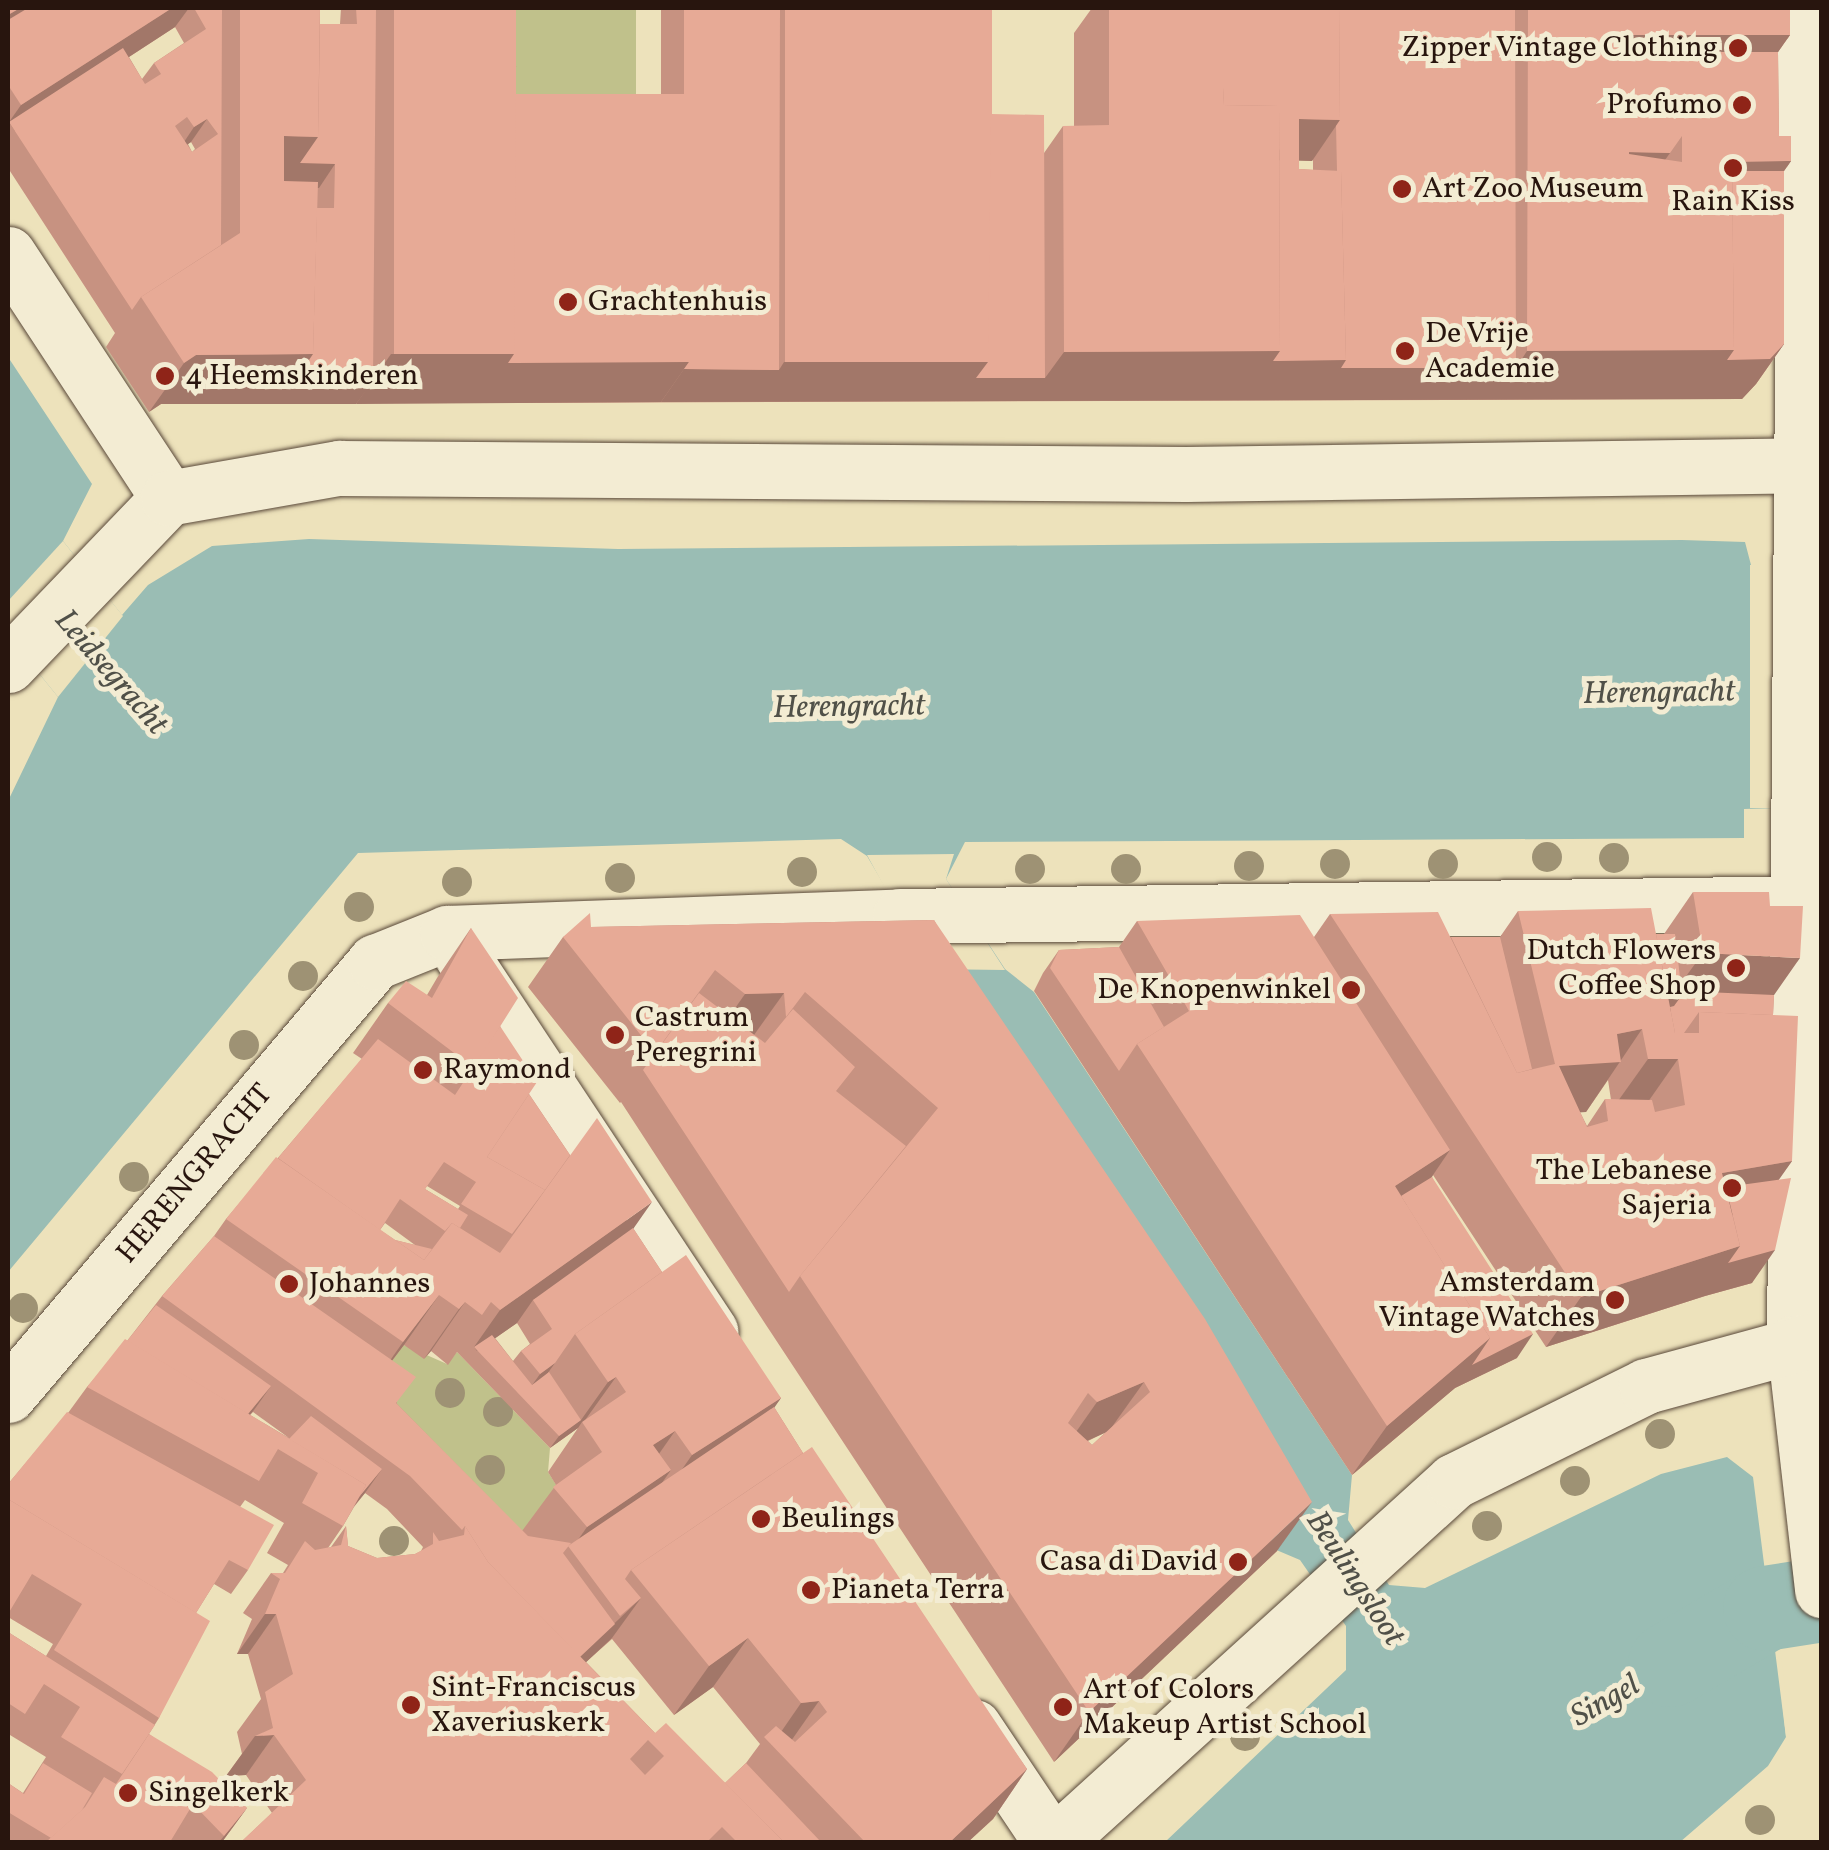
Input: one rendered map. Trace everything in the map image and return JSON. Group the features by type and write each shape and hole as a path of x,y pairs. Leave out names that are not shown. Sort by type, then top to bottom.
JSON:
{"street":[{"path":"1805,8 1812,465 1802,534 1801,832 1811,903 1808,1341 1803,1465 1822,1590"},
{"path":"8,254 149,516"},
{"path":"8,665 149,516 339,468 1186,474 1812,465"},
{"name":"HERENGRACHT","path":"8,1396 374,962 447,933 900,916 1811,903"},
{"path":"447,933 745,1383"},
{"path":"942,1678 1053,1842 1368,1552 1454,1481 1601,1408 1808,1341"}],"green space":[{"path":"497,8 636,8 636,112 497,112"},
{"path":"404,1345 447,1364 457,1352 550,1448 548,1472 567,1502 519,1537 368,1392"}],"water":[{"path":"8,357 92,484 63,541 122,615 148,585 212,546 309,539 618,549 1682,540 1745,542 1751,565 1821,565 1821,807 1744,809 1744,838 965,842 946,879 1005,969 1034,992 1352,1475 1348,1520 1389,1585 1425,1588 1661,1474 1727,1457 1753,1477 1786,1737 1768,1766 1680,1842 1165,1842 1346,1670 1346,1626 1300,1560 1274,1549 867,856 841,839 358,853 8,1272 8,801 58,697 8,635"}],"pier":[{"path":"63,541 123,616 58,697 8,635 8,601"},
{"path":"1750,565 1821,565 1821,808 1750,808"},
{"path":"954,854 946,879 1005,970 929,969 867,855"},
{"path":"1758,1476 1791,1736 1786,1737"}],"building":[{"path":"28,8 172,8 21,105 8,85 8,20"},
{"path":"194,8 222,8 221,245 141,297 132,310 9,122 123,48 145,84 161,74 154,63 206,29","holes":["187,117 194,127 207,119 218,134 192,152 175,126"]},
{"path":"240,8 320,8 318,137 284,136 284,181 318,182 313,354 196,355 184,363 141,297 240,233"},
{"path":"356,8 376,8 373,381 295,381 313,354 317,208 334,208 335,164 300,163 318,137 320,24 357,24"},
{"path":"394,8 516,8 516,354 394,354"},
{"path":"684,8 780,8 779,370 684,369 689,362 689,94 684,94"},
{"path":"785,8 992,8 992,362 785,362"},
{"path":"1109,8 1211,8 1211,88 1224,88 1223,105 1279,106 1280,351 1064,352 1063,126 1109,125"},
{"path":"1211,8 1339,8 1340,120 1299,119 1299,169 1341,171 1346,360 1273,361 1280,351 1279,106 1223,105 1224,88 1211,88"},
{"path":"1339,8 1515,8 1516,368 1341,368 1346,360 1341,171 1337,171 1336,126 1340,120"},
{"path":"1528,8 1790,8 1790,35 1629,35 1629,154 1682,162 1682,136 1791,136 1791,161 1732,162 1734,350 1527,351"},
{"path":"1629,52 1778,52 1779,136 1682,136 1670,153 1629,152"},
{"path":"516,94 689,94 689,362 508,363 514,354"},
{"path":"991,114 1044,115 1045,378 976,378 988,362"},
{"path":"1732,171 1784,171 1784,344 1770,359 1727,360 1734,350"},
{"path":"1693,892 1769,892 1770,906 1803,906 1800,958 1703,953"},
{"path":"1651,908 1675,1033 1699,1033 1699,1012 1798,1016 1792,1161 1722,1173 1740,1246 1581,1297 1330,914 1438,912 1517,1073 1555,1064 1518,911","holes":["1642,1029 1648,1059 1678,1059 1685,1105 1655,1112 1652,1100 1605,1099 1608,1121 1587,1127 1559,1066 1621,1062 1617,1034"]},
{"path":"590,913 591,927 934,920 1205,1319 1312,1502 1089,1712 800,1276 938,1108 805,992 786,1017 784,993 745,994 715,970 655,1053 563,937","holes":["1144,1382 1150,1392 1092,1445 1068,1423 1088,1393 1097,1402"]},
{"path":"1300,915 1450,1150 1395,1186 1490,1338 1387,1426 1137,1044 1189,1011 1137,921"},
{"path":"471,928 518,998 474,1068 388,1003 406,981 432,998"},
{"path":"1656,934 1675,934 1682,995 1668,996"},
{"path":"1451,937 1500,937 1532,1069 1517,1073"},
{"path":"1119,947 1164,1027 1137,1044 1119,1071 1050,968 1059,950"},
{"path":"1682,991 1774,995 1773,1015 1699,1012 1684,1033 1675,1033 1670,1007"},
{"path":"699,993 765,1043 793,1009 855,1067 836,1091 906,1146 789,1292 643,1070"},
{"path":"500,1026 537,1082 487,1157 545,1190 512,1234 461,1204 476,1182 444,1162 425,1189 468,1215 460,1228 452,1223 445,1231 400,1199 380,1230 278,1158 378,1039 455,1095"},
{"path":"529,1094 570,1155 545,1190 487,1157"},
{"path":"597,1118 652,1202 500,1310 491,1302 482,1315 465,1302 459,1309 439,1295 403,1342 226,1219 276,1157 424,1260 452,1223 500,1253"},
{"path":"1432,1177 1533,1334 1472,1365 1490,1338 1401,1196"},
{"path":"1791,1178 1775,1250 1728,1263 1740,1246 1726,1187"},
{"path":"633,1228 662,1272 575,1334 555,1363 540,1374 521,1351 552,1329 533,1300"},
{"path":"214,1236 416,1377 396,1403 528,1536 571,1543 563,1553 615,1624 580,1657 488,1562 465,1526 462,1530 410,1476 162,1296"},
{"path":"395,1240 432,1249 424,1260"},
{"path":"686,1255 781,1398 692,1455 675,1431 653,1445 671,1470 587,1527 553,1487 602,1452 582,1422 626,1392 616,1377 608,1382 575,1334"},
{"path":"156,1305 271,1386 248,1414 127,1341"},
{"path":"492,1335 532,1385 549,1372 581,1420 559,1436 474,1347"},
{"path":"125,1339 366,1485 343,1526 302,1503 318,1473 278,1449 259,1481 87,1387"},
{"path":"774,1407 803,1453 631,1570 625,1579 641,1598 620,1616 568,1546"},
{"path":"67,1412 274,1525 248,1570 229,1560 196,1613 8,1499 8,1484"},
{"path":"311,1416 382,1469 359,1497 366,1485 289,1439"},
{"path":"812,1447 1027,1769 950,1842 865,1842 764,1737 776,1726 795,1742 827,1712 819,1701 801,1703 748,1638 709,1666 631,1570"},
{"path":"8,1499 210,1621 159,1718 54,1650 82,1604 32,1574 8,1614"},
{"name":"Sint-Franciscus Xaveriuskerk","path":"346,1526 348,1546 377,1558 415,1554 433,1544 433,1532 439,1541 464,1535 465,1526 488,1562 655,1733 666,1723 784,1842 737,1842 722,1827 709,1840 712,1842 241,1842 306,1780 274,1735 255,1736 273,1728 265,1692 293,1674 276,1614 265,1614 280,1579 271,1573 285,1573 305,1541 315,1550 341,1545","holes":["648,1740 664,1756 645,1775 630,1759"]},
{"path":"8,1632 155,1725 122,1774 61,1737 80,1707 44,1684 25,1714 8,1703"},
{"path":"149,1734 212,1772 247,1808 224,1836 193,1804 170,1842 46,1842 85,1807 104,1777 116,1784"},
{"path":"43,1763 92,1793 82,1810 51,1838 8,1812 8,1783 24,1794"},
{"path":"746,1763 821,1842 784,1842 725,1783"}],"waterway":[{"name":"Singel","path":"1670,1664 1765,1608 1822,1599"}],"place":[{"name":"Zipper Vintage Clothing","path":"1738,48"},
{"name":"Profumo","path":"1742,105"},
{"name":"Rain Kiss","path":"1733,168"},
{"name":"Art Zoo Museum","path":"1402,189"},
{"name":"Grachtenhuis","path":"568,302"},
{"name":"De Vrije Academie","path":"1405,351"},
{"name":"4 Heemskinderen","path":"165,376"},
{"name":"Dutch Flowers Coffee Shop","path":"1736,968"},
{"name":"De Knopenwinkel","path":"1351,990"},
{"name":"Castrum Peregrini","path":"615,1035"},
{"name":"Raymond","path":"423,1070"},
{"name":"The Lebanese Sajeria","path":"1732,1188"},
{"name":"Johannes","path":"289,1284"},
{"name":"Amsterdam Vintage Watches","path":"1615,1300"},
{"name":"Beulings","path":"761,1519"},
{"name":"Casa di David","path":"1238,1562"},
{"name":"Pianeta Terra","path":"811,1590"},
{"name":"Sint-Franciscus Xaveriuskerk","path":"411,1705"},
{"name":"Art of Colors Makeup Artist School","path":"1063,1707"},
{"name":"Singelkerk","path":"128,1793"}],"water label":[{"name":"Leidsegracht","path":"110,673"},
{"name":"Herengracht","path":"1659,694"},
{"name":"Herengracht","path":"849,708"},
{"name":"Beulingsloot","path":"1354,1579"}]}
